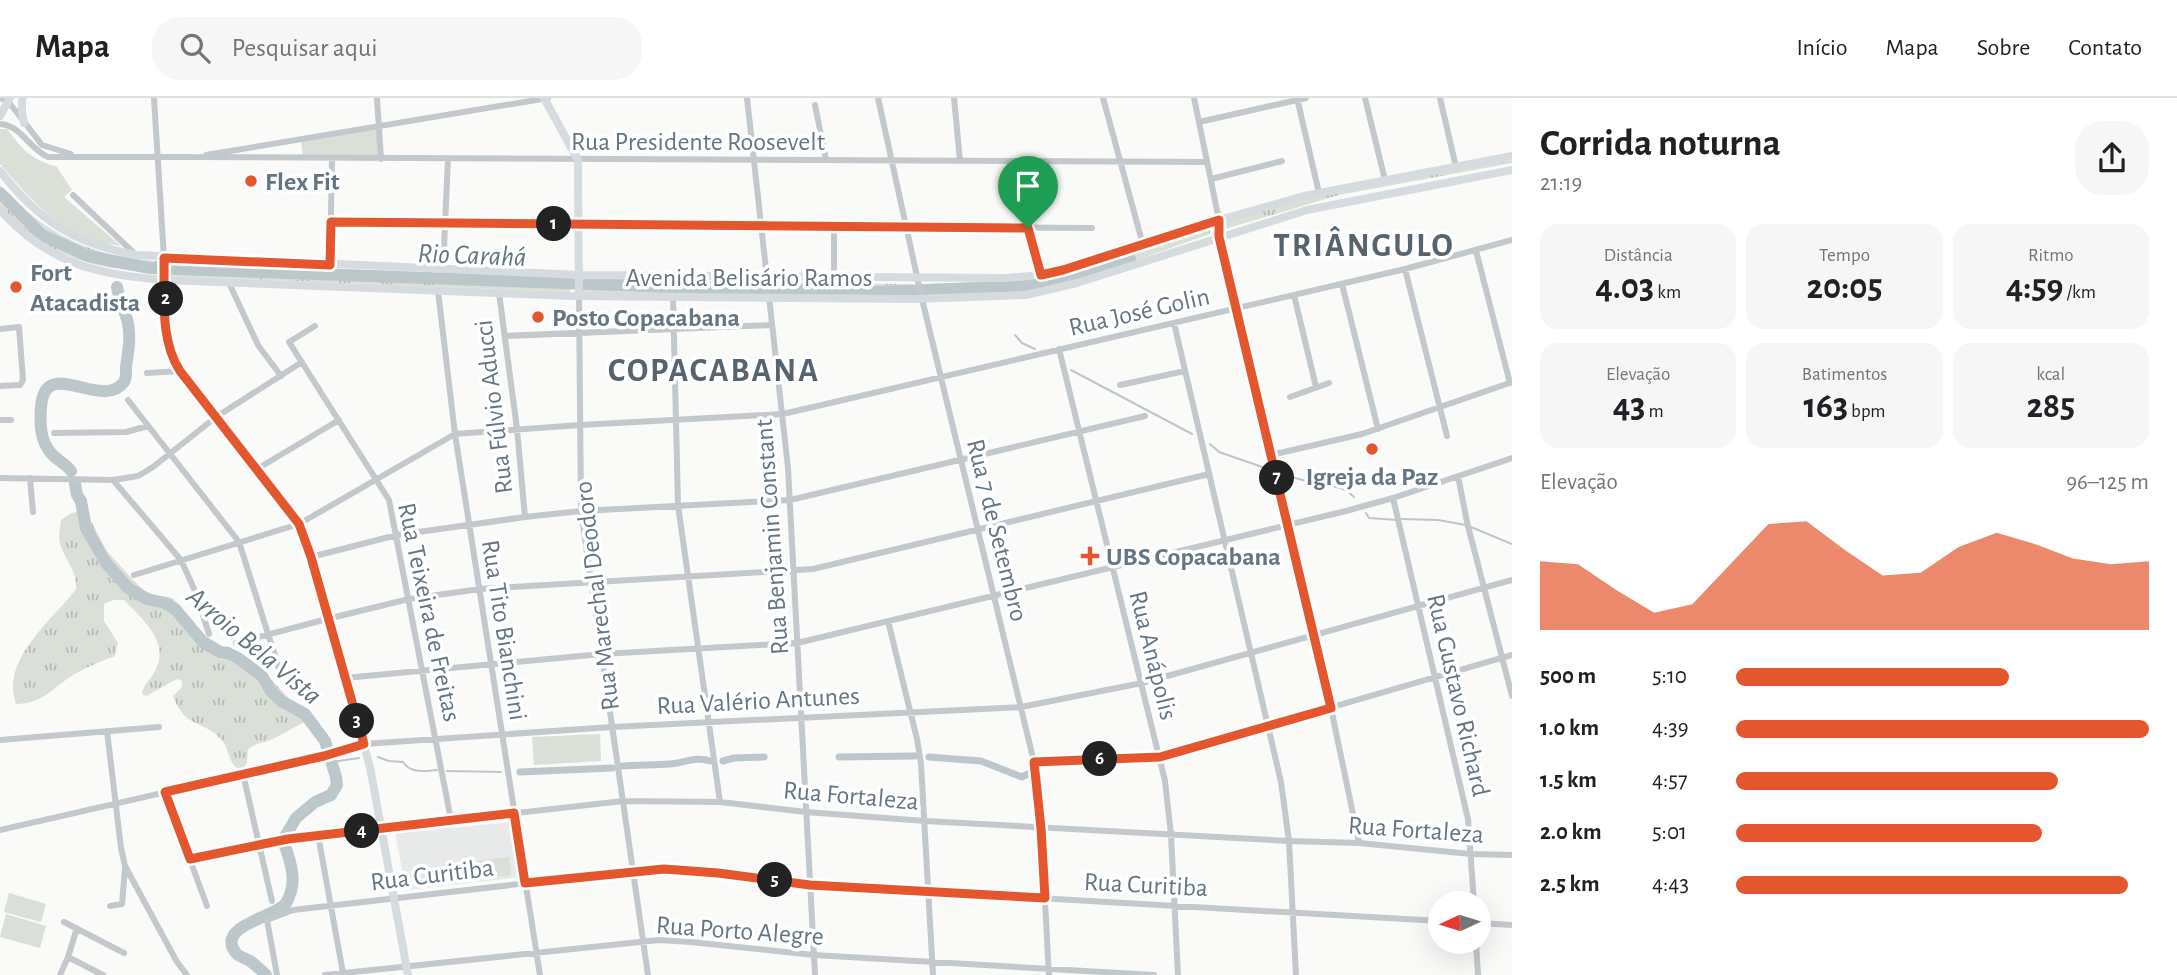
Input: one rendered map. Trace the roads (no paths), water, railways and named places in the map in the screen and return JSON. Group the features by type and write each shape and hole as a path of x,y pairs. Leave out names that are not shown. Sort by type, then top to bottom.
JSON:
{"main road":[{"path":"22,98 24,123"},
{"name":"Rua Marechal Deodoro","path":"546,98 578,160 579,294"},
{"path":"0,116 6,99"},
{"name":"Avenida Belisário Ramos","path":"0,171 25,201 44,219 62,230 97,246 164,260 579,277 767,280 834,278 920,289 1041,275 1219,220 1319,193 1512,156"},
{"name":"Avenida Belisário Ramos","path":"0,210 37,245 69,262 106,274 229,283 673,297 769,296 920,289 1042,292 1077,284 1307,210 1512,170"},
{"path":"164,260 168,343 174,361 299,524 311,557 364,744 407,971"}],"street":[{"path":"154,98 164,260"},
{"path":"377,98 381,159"},
{"path":"0,124 14,127 40,154 48,157 190,157 546,98"},
{"name":"Rua Benjamin Constant","path":"747,98 783,414 790,500 815,975"},
{"name":"Rua 7 de Setembro","path":"878,98 920,289 1034,762 1041,828 1049,972"},
{"path":"954,98 960,161"},
{"path":"1103,98 1143,245"},
{"path":"1194,98 1219,220 1219,237 1331,708 1359,843"},
{"path":"1199,122 1306,98"},
{"path":"1365,98 1385,180"},
{"path":"1440,98 1456,167"},
{"path":"6,99 37,140 47,148 80,157"},
{"path":"1297,99 1319,193"},
{"path":"815,105 827,160"},
{"name":"Rua Presidente Roosevelt","path":"190,157 1207,162"},
{"path":"330,265 332,159"},
{"path":"443,270 448,159"},
{"path":"1011,161 1041,275"},
{"path":"1211,179 1282,161"},
{"path":"73,195 136,255"},
{"path":"331,222 1092,228"},
{"path":"834,226 834,278"},
{"name":"Rua José Golin","path":"455,434 783,414 1405,269 1512,240"},
{"path":"1271,455 1348,438 1511,383 1476,251"},
{"path":"1405,269 1447,436"},
{"path":"229,283 258,345 281,376"},
{"path":"1342,284 1378,429"},
{"name":"Rua Tito Bianchini","path":"438,290 455,434 540,975"},
{"name":"Rua Fúlvio Aducci","path":"499,293 517,429 525,517"},
{"name":"Rua Marechal Deodoro","path":"579,294 581,511 648,975"},
{"path":"1294,295 1316,387"},
{"path":"673,297 678,505 720,802"},
{"path":"1174,323 1281,782 1289,841 1296,975"},
{"path":"505,336 772,325"},
{"name":"Rua Teixeira de Freitas","path":"315,326 289,342 389,500 451,821"},
{"path":"0,329 19,327 23,380 21,383 0,387"},
{"name":"Rua Anápolis","path":"1059,349 1160,757 1171,835 1178,975"},
{"path":"0,478 113,480 138,476 216,417 302,362"},
{"path":"148,373 180,371"},
{"path":"1120,385 1185,371"},
{"path":"1290,397 1329,383"},
{"path":"128,401 240,542 281,675"},
{"path":"311,557 397,536 525,517 581,511 790,500 1145,416"},
{"path":"0,420 11,419"},
{"path":"257,469 339,421"},
{"path":"54,433 126,432 148,426"},
{"path":"134,575 299,524 455,434"},
{"path":"345,678 602,654 796,643 1393,498 1512,458"},
{"path":"236,643 409,599 480,589 793,571 831,566 1209,474"},
{"path":"1458,476 1469,530 1512,696"},
{"path":"30,478 33,512"},
{"path":"113,480 181,560 195,591 209,634"},
{"name":"Rua Gustavo Richard","path":"1393,498 1468,818 1473,891"},
{"name":"Rua Valério Antunes","path":"0,830 324,756 364,744 612,727 1021,707 1142,683 1512,580"},
{"path":"888,621 921,764 933,975"},
{"path":"1034,762 1160,757 1512,655"},
{"path":"0,740 159,727"},
{"path":"107,731 125,866 177,962 187,975"},
{"path":"243,774 272,901"},
{"path":"165,792 206,906"},
{"name":"Rua Fortaleza","path":"190,859 280,840 623,801 720,802 925,821 1359,843 1471,854 1512,855"},
{"path":"318,835 343,973"},
{"path":"110,906 122,904 125,866"},
{"name":"Rua Curitiba","path":"276,975 267,920 293,910 633,871 691,870 810,885 1428,920"},
{"path":"64,922 124,953"},
{"path":"1491,924 1512,925"},
{"path":"60,975 77,928"},
{"name":"Rua Porto Alegre","path":"325,975 407,971 643,941 684,941 814,955 1049,972 1154,975"},
{"path":"1477,954 1478,975"},
{"path":"68,957 103,975"}],"waterway":[{"name":"Rio Carahá","path":"0,193 42,235 88,256 150,268 880,292 1046,283 1130,259"},
{"name":"Arroio Bela Vista","path":"71,471 45,444 41,429 41,407 45,392 53,385 63,384 102,391 114,390 124,382 129,329 117,287"},
{"name":"Rio Carahá","path":"982,288 983,292"},
{"path":"1015,335 1022,343 1035,349"},
{"path":"1071,370 1192,434"},
{"path":"1210,444 1219,452 1265,468"},
{"path":"1280,474 1310,482 1316,487 1341,488 1354,497"},
{"name":"Arroio Bela Vista","path":"75,484 86,528 106,563 128,588 176,610 203,642 238,658 262,676 281,701 305,714 325,741 337,785 331,795 315,802 296,818 283,840 292,871 290,895 280,908 249,923 233,936 231,944 236,953 266,975"},
{"path":"1366,513 1369,518 1397,520"},
{"path":"1402,519 1438,520 1466,525"},
{"path":"1471,527 1512,544"},
{"path":"839,757 915,756"},
{"path":"378,757 403,762 414,770 437,770"},
{"path":"723,761 764,757"},
{"path":"929,757 981,761 1022,777 1028,774"},
{"path":"332,762 359,758"},
{"path":"622,766 670,764 695,759 710,761"},
{"path":"520,772 612,768"},
{"path":"447,771 501,772"}],"place":[{"name":"Flex Fit","path":"251,181"},
{"name":"Fort Atacadista","path":"16,287"},
{"name":"Posto Copacabana","path":"538,317"},
{"name":"Igreja da Paz","path":"1372,449"},
{"name":"UBS Copacabana","path":"1090,556"}],"district":[{"name":"TRIÂNGULO","path":"1364,244"},
{"name":"COPACABANA","path":"714,369"}]}
